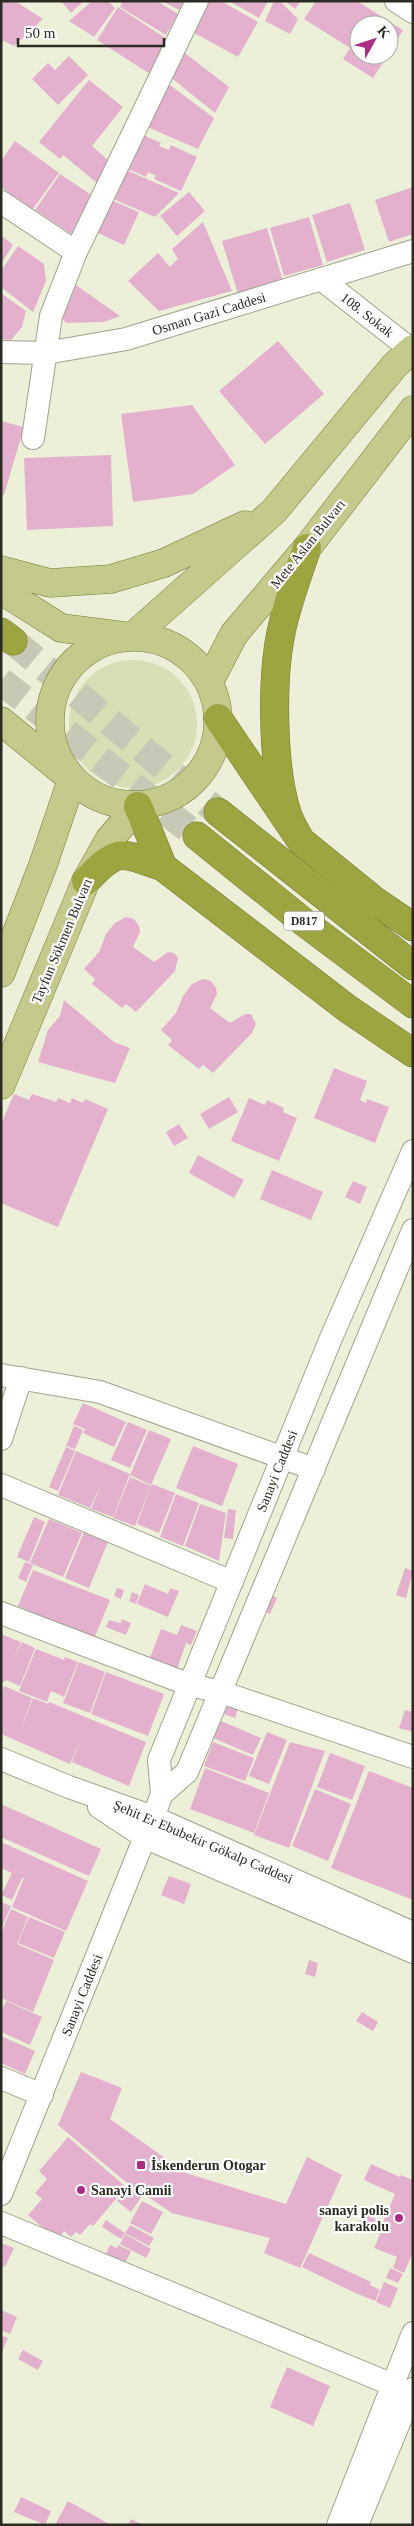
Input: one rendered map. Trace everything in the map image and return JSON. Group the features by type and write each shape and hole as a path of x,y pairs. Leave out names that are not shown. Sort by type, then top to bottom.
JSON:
{"highway":[{"path":"300,841 287,813 280,776 276,736 276,677 282,628 307,548"},
{"path":"218,718 300,841 375,901 413,927"},
{"path":"138,806 163,868"},
{"name":"D817","path":"218,812 413,966"},
{"name":"D817","path":"196,836 305,923 413,1004"},
{"path":"86,881 106,860 118,855 129,856 163,868 348,1009 413,1052"}],"main road":[{"path":"72,779 57,756 50,729 52,701 62,676 81,655 105,642 132,637 274,511 395,365 412,350"},
{"name":"Mete Aslan Bulvarı","path":"209,682 234,634 307,548 413,410"},
{"path":"1,570 50,583 111,579 164,563 274,511"},
{"path":"1,590 62,628 151,639 169,645 185,654 209,682 218,718 216,740 209,761 196,779 172,796 159,802 138,806 114,804 99,798 72,779 1,721"},
{"path":"1,973 43,865 72,779"},
{"name":"Tayfun Sökmen Bulvarı","path":"1,1085 86,881 109,840 138,806"}],"street":[{"path":"33,438 51,316 76,252 197,1"},
{"path":"396,1 413,12"},
{"path":"1,202 76,252"},
{"name":"Osman Gazi Caddesi","path":"1,352 46,353 126,339 413,251"},
{"name":"108. Sokak","path":"321,279 412,350"},
{"name":"Sanayi Caddesi","path":"1,2194 150,1828 162,1794 160,1760 283,1457 413,1151"},
{"path":"382,1222 412,1234"},
{"name":"Sanayi Caddesi","path":"162,1794 187,1772 412,1234"},
{"path":"1,1439 11,1377 100,1392 283,1457 314,1470"},
{"path":"1,1485 232,1582"},
{"path":"1,1613 190,1685 221,1692 413,1757"},
{"name":"Şehit Er Ebubekir Gökalp Caddesi","path":"1,1759 69,1787 150,1828 413,1952"},
{"name":"Şehit Er Ebubekir Gökalp Caddesi","path":"150,1828 413,1933"},
{"path":"1,2078 42,2095"},
{"path":"1,2223 403,2387"},
{"path":"357,2525 403,2387 413,2333"},
{"path":"338,2525 403,2387"}],"green space":[{"path":"133,660 157,665 178,679 192,700 197,724 192,748 178,769 157,783 133,788 109,783 88,769 74,748 69,724 74,700 88,679 109,665"}],"building":[{"path":"1,1 15,1 43,19 14,46 4,41 1,42"},
{"path":"61,1 84,1 71,13"},
{"path":"92,1 108,1 115,8 94,37 69,21"},
{"path":"123,1 157,1 178,14 166,35 120,7"},
{"path":"162,1 184,1 179,10"},
{"path":"204,1 221,1 258,22 238,57 189,30"},
{"path":"229,1 268,1 259,18"},
{"path":"274,1 280,1 298,19 290,34 265,21"},
{"path":"285,1 301,1 295,9"},
{"path":"316,1 357,1 379,15 349,15 349,47 304,19"},
{"path":"118,7 167,39 150,74 97,40"},
{"path":"399,27 403,30 399,37"},
{"path":"181,50 229,87 215,113 169,76"},
{"path":"349,50 349,63 343,59"},
{"path":"69,56 88,75 58,105 32,79 48,63 55,70"},
{"path":"352,65 381,65 373,78"},
{"path":"89,80 123,107 92,146 108,160 97,183 63,155 60,159 39,142"},
{"path":"166,82 214,118 198,149 145,126"},
{"path":"139,133 161,143 159,146 169,150 171,145 197,157 181,191 154,179 156,176 148,172 146,177 124,167"},
{"path":"15,141 59,173 32,210 1,187 1,161"},
{"path":"124,169 179,193 155,217 111,198"},
{"path":"60,174 90,194 82,218 71,234 35,210"},
{"path":"413,187 413,234 389,242 375,200"},
{"path":"189,192 205,211 177,236 160,216"},
{"path":"113,201 139,212 124,245 98,233"},
{"path":"350,203 365,250 327,262 312,215"},
{"path":"309,217 323,265 284,276 270,228"},
{"path":"203,222 232,291 159,311 128,281 158,253 170,267 178,259 172,249"},
{"path":"267,228 283,281 238,294 222,241"},
{"path":"1,235 13,245 1,264"},
{"path":"18,246 44,264 46,281 33,312 1,287 1,271"},
{"path":"76,285 120,316 104,322 66,323 62,318"},
{"path":"1,293 26,311 22,327 11,340 1,339"},
{"path":"278,341 324,394 265,444 219,391"},
{"path":"192,405 235,465 193,494 133,502 121,414"},
{"path":"1,421 24,427 4,495 1,494"},
{"path":"111,455 113,526 27,530 24,458"},
{"path":"126,917 134,919 139,926 140,932 133,947 154,962 168,952 174,953 178,958 175,971 136,1012 126,1004 122,1008 92,984 95,979 84,969 99,952 106,934 115,923"},
{"path":"203,979 211,981 216,988 217,994 210,1008 230,1023 245,1014 251,1014 256,1024 252,1033 213,1073 203,1065 199,1069 168,1045 172,1040 161,1030 176,1013 183,996 192,984"},
{"path":"64,1000 114,1042 130,1048 115,1083 38,1062 48,1030 60,1016"},
{"path":"334,1068 367,1081 360,1100 366,1103 367,1099 389,1107 375,1143 314,1118"},
{"path":"14,1094 29,1100 32,1094 56,1102 58,1098 70,1103 72,1098 83,1103 85,1099 108,1109 58,1227 1,1203 1,1124"},
{"path":"229,1097 238,1112 209,1129 200,1114"},
{"path":"249,1098 265,1105 267,1100 284,1108 283,1112 297,1118 279,1161 231,1141"},
{"path":"179,1124 188,1138 174,1146 166,1132"},
{"path":"198,1155 244,1180 234,1198 189,1173"},
{"path":"272,1170 323,1192 311,1220 260,1199"},
{"path":"353,1181 367,1187 360,1204 345,1197"},
{"path":"83,1403 126,1422 114,1447 83,1433 85,1429 73,1424"},
{"path":"128,1422 147,1430 130,1468 111,1460"},
{"path":"74,1426 83,1430 75,1449 66,1446"},
{"path":"149,1430 171,1439 151,1485 130,1475"},
{"path":"193,1446 238,1464 222,1506 176,1488"},
{"path":"66,1447 75,1451 58,1491 49,1487"},
{"path":"76,1451 130,1474 113,1517 91,1509 101,1485 90,1508 58,1495"},
{"path":"130,1477 151,1486 135,1526 113,1518"},
{"path":"152,1484 175,1493 159,1533 137,1524"},
{"path":"176,1494 199,1503 183,1546 160,1537"},
{"path":"200,1504 226,1513 219,1561 185,1546"},
{"path":"228,1509 236,1510 233,1539 224,1538"},
{"path":"34,1517 45,1522 29,1562 17,1557"},
{"path":"49,1519 82,1533 63,1577 30,1563"},
{"path":"84,1532 108,1542 89,1588 65,1578"},
{"path":"25,1562 33,1565 26,1582 18,1578"},
{"path":"405,1568 413,1571 406,1598 396,1595"},
{"path":"33,1570 110,1600 94,1639 18,1606"},
{"path":"145,1584 168,1594 170,1588 179,1591 168,1617 137,1604"},
{"path":"117,1588 124,1590 121,1599 114,1596"},
{"path":"132,1592 139,1595 136,1604 129,1601"},
{"path":"268,1594 277,1598 270,1614 261,1610"},
{"path":"122,1619 131,1623 126,1635 106,1627 109,1620 121,1623"},
{"path":"181,1625 197,1631 191,1645 186,1643 177,1669 150,1658 161,1629 177,1635"},
{"path":"1,1634 21,1642 14,1658 22,1642 35,1648 20,1686 6,1680 5,1682 1,1681"},
{"path":"36,1649 64,1660 65,1657 78,1662 64,1697 51,1691 47,1702 19,1691"},
{"path":"79,1662 105,1672 90,1713 63,1703"},
{"path":"106,1672 164,1694 148,1736 91,1714"},
{"path":"4,1686 32,1698 18,1737 33,1698 48,1704 49,1702 146,1742 129,1786 72,1762 81,1740 70,1764 1,1734 1,1694"},
{"path":"229,1702 239,1705 235,1718 224,1714"},
{"path":"405,1710 413,1712 413,1732 399,1728"},
{"path":"221,1721 261,1738 253,1755 213,1738"},
{"path":"267,1732 287,1740 269,1784 249,1776"},
{"path":"213,1742 254,1758 245,1781 204,1766"},
{"path":"290,1742 325,1751 289,1848 254,1835"},
{"path":"330,1753 365,1766 352,1800 317,1787"},
{"path":"205,1768 269,1793 254,1833 190,1809"},
{"path":"369,1771 413,1788 413,1900 331,1868"},
{"path":"315,1789 351,1804 328,1861 292,1846"},
{"path":"1,1804 101,1849 89,1876 1,1837"},
{"path":"1,1842 88,1881 66,1931 12,1907 24,1878 22,1878 12,1900 1,1895 12,1873 1,1868"},
{"path":"169,1876 191,1884 184,1904 161,1895"},
{"path":"1,1902 11,1906 1,1929"},
{"path":"11,1909 28,1917 17,1944 54,1960 33,2012 1,1998 1,1933"},
{"path":"29,1917 65,1932 54,1958 18,1943"},
{"path":"309,1960 318,1963 315,1977 305,1974"},
{"path":"6,2001 42,2017 30,2045 1,2032 1,2011"},
{"path":"362,2012 378,2022 373,2031 356,2021"},
{"path":"1,2036 35,2051 25,2074 1,2063"},
{"name":"İskenderun Otogar","path":"81,2072 122,2088 110,2119 186,2173 286,2204 307,2157 342,2175 300,2268 264,2253 270,2238 172,2213 127,2183 58,2125"},
{"name":"Sanayi Camii","path":"68,2137 126,2187 93,2226 90,2224 80,2235 76,2232 71,2237 64,2231 57,2240 28,2215 42,2199 35,2193 47,2179 39,2171"},
{"name":"sanayi polis karakolu","path":"371,2164 400,2177 401,2175 413,2180 413,2252 404,2273 393,2268 397,2257 374,2248 380,2234 358,2224 362,2213 383,2222 395,2194 364,2180"},
{"path":"129,2185 142,2196 131,2212 117,2201"},
{"path":"142,2201 163,2212 151,2234 130,2223"},
{"path":"106,2220 125,2233 121,2239 102,2227"},
{"path":"130,2225 154,2238 149,2246 125,2233"},
{"path":"125,2234 151,2249 146,2258 120,2244"},
{"path":"1,2243 14,2248 5,2267 1,2265"},
{"path":"110,2245 117,2248 118,2245 131,2251 124,2266 105,2256"},
{"path":"309,2253 371,2282 370,2285 380,2290 375,2301 302,2267"},
{"path":"390,2268 403,2274 398,2283 386,2278"},
{"path":"384,2282 398,2288 390,2308 376,2302"},
{"path":"1,2310 17,2317 10,2334 1,2330"},
{"path":"1,2335 8,2338 1,2354"},
{"path":"23,2350 43,2361 38,2370 18,2359"},
{"path":"287,2367 330,2386 313,2426 270,2407"},
{"path":"21,2497 51,2511 45,2525 14,2512"},
{"path":"68,2501 111,2525 55,2525"},
{"path":"131,2519 143,2525 128,2525"}],"tunnel":[{"path":"13,641 218,812"},
{"path":"1,681 197,836"}],"place":[{"name":"İskenderun Otogar","path":"141,2165"},
{"name":"Sanayi Camii","path":"81,2190"},
{"name":"sanayi polis karakolu","path":"399,2218"}]}
